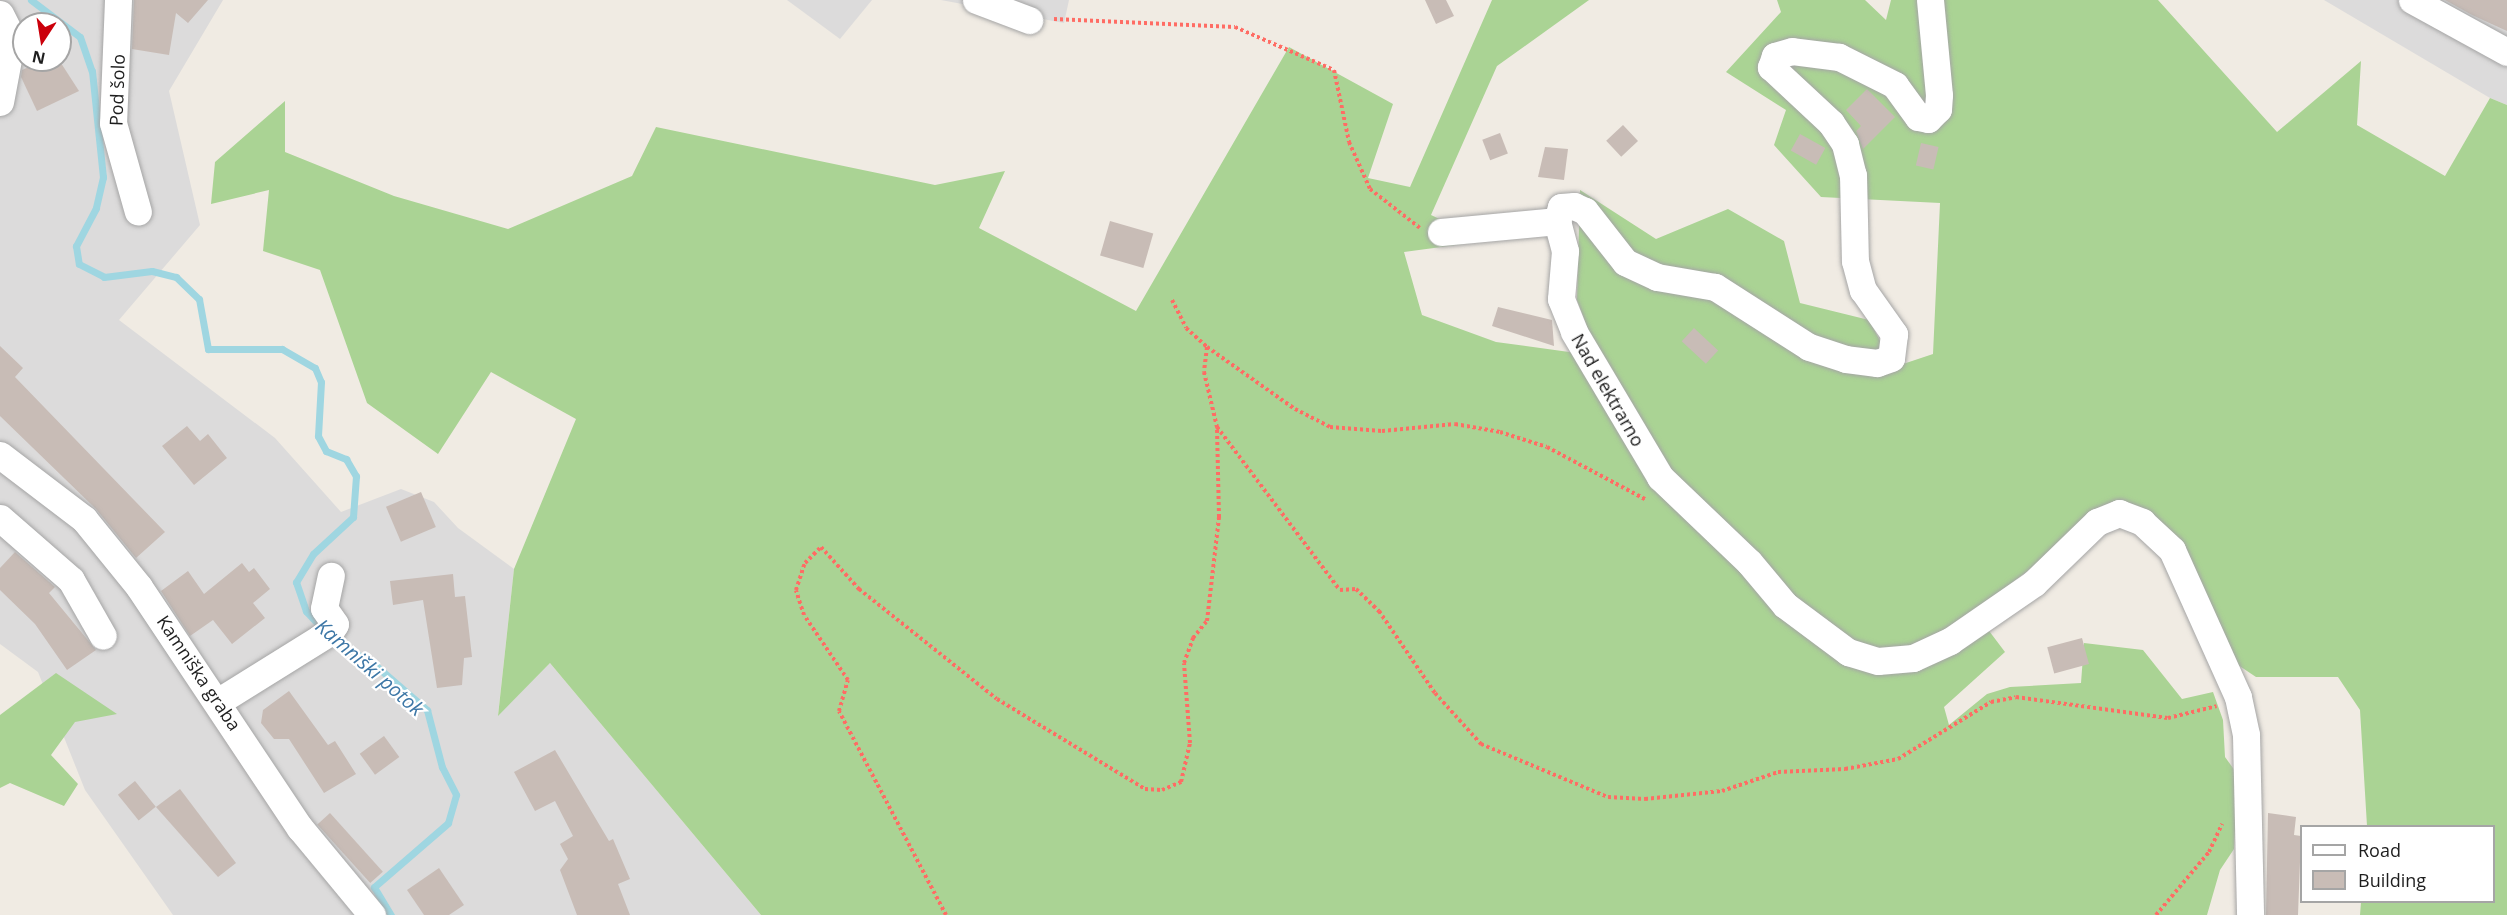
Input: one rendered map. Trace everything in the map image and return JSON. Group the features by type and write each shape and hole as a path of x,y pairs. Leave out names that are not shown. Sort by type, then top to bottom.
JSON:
{"street":[{"name":"Pod šolo","path":"118,0 113,123 138,212"},
{"path":"976,0 1029,20"},
{"path":"1441,232 1557,221 1561,207 1586,211 1625,262 1657,277 1715,287 1809,347 1846,359 1877,363 1891,358 1894,334 1863,290 1855,261 1853,175 1845,144 1831,123 1771,67 1774,56 1792,51 1839,57 1895,85 1918,117 1928,119 1938,109 1939,95 1930,0"},
{"path":"2412,0 2507,52"},
{"path":"0,14 12,38 0,102"},
{"name":"Nad elektrarno","path":"1557,221 1565,251 1561,299 1574,332 1660,477 1820,636 1878,661 1913,658 1950,641 2034,583 2097,522 2119,513 2142,522 2172,550 2238,696 2246,735 2250,915"},
{"name":"Kamniška graba","path":"0,454 84,519 159,613 219,701 300,828 372,915"},
{"path":"0,518 71,580 103,636"},
{"path":"219,701 324,636 335,624 324,608 331,576"}],"path":[{"path":"1029,20 1235,27 1290,47 1334,70 1349,142 1370,189 1411,226 1441,232"},
{"path":"1172,300 1186,328 1207,347 1294,409 1330,427 1382,431 1455,423 1500,432 1547,447 1656,505"},
{"path":"946,915 839,711 848,680 804,615 796,590 805,562 821,548 859,589 997,699 1146,789 1162,790 1181,782 1190,742 1184,663 1193,638 1208,621 1219,517 1217,427 1204,372 1207,347"},
{"path":"1217,427 1340,590 1356,589 1379,610 1435,693 1481,744 1608,797 1645,799 1722,791 1778,772 1845,769 1898,759 1991,702 2016,697 2168,718 2196,715 2238,696"},
{"path":"2156,915 2209,852 2227,813"}],"shaded area":[{"path":"0,0 223,0 169,91 200,225 119,320 275,438 341,512 401,489 434,502 458,528 514,569 498,715 550,663 761,915 173,915 85,790 38,672 0,644"},
{"path":"787,0 872,0 840,39"},
{"path":"941,0 1069,0 1064,23"},
{"path":"2324,0 2507,0 2507,105 2490,98"}],"green space":[{"path":"1492,0 1589,0 1497,66 1431,215 1486,241 1404,252 1422,315 1496,342 1598,356 1577,300 1580,190 1656,239 1728,209 1784,241 1800,303 1869,320 1894,367 1933,354 1940,203 1821,197 1774,145 1786,110 1726,72 1781,12 1777,0 1865,0 1886,20 1891,0 2158,0 2277,132 2361,61 2357,125 2445,176 2490,98 2507,105 2507,915 2360,915 2361,903 2495,903 2495,825 2367,825 2360,710 2338,677 2256,677 2220,653 2142,515 2041,561 1974,611 2005,652 1944,707 1949,725 1987,694 2010,687 2081,683 2084,643 2143,650 2182,699 2213,692 2223,720 2225,757 2238,775 2234,849 2220,870 2207,915 761,915 550,663 498,716 514,569 576,419 491,372 438,454 367,403 320,270 263,251 269,190 211,204 215,162 285,101 285,152 394,196 508,229 632,176 656,127 935,185 1005,171 979,228 1136,311 1289,47 1393,104 1368,178 1410,187"},
{"path":"56,673 117,714 75,722 51,755 78,784 64,806 10,783 0,788 0,715"}],"building":[{"path":"134,0 208,0 188,23 176,13 169,55 132,49"},
{"path":"1425,0 1446,0 1454,16 1436,24"},
{"path":"2445,0 2507,0 2507,31 2472,15"},
{"path":"22,72 67,72 79,91 37,111 21,77"},
{"path":"1867,89 1895,117 1863,149 1856,131 1861,126 1846,110"},
{"path":"1623,125 1638,141 1621,157 1606,141"},
{"path":"1500,133 1508,154 1490,160 1482,140"},
{"path":"1800,134 1825,148 1816,165 1791,151"},
{"path":"1921,143 1939,147 1933,169 1916,165"},
{"path":"1545,147 1568,149 1564,180 1538,177"},
{"path":"1110,221 1153,233 1143,268 1100,256"},
{"path":"1498,307 1552,320 1554,346 1492,326"},
{"path":"1694,328 1718,351 1706,364 1682,341"},
{"path":"0,346 23,368 15,377 165,532 136,558 96,509 0,416"},
{"path":"187,426 200,441 208,434 227,458 194,485 162,446"},
{"path":"421,492 436,527 401,542 386,507"},
{"path":"15,552 55,587 49,593 96,650 67,670 35,624 0,590 0,568"},
{"path":"242,563 249,572 254,568 270,589 253,603 265,618 232,644 213,620 190,636 161,591 188,571 204,594"},
{"path":"453,574 455,597 465,596 472,657 464,658 462,685 437,688 423,600 393,605 390,581"},
{"path":"2082,638 2089,664 2054,673 2047,647"},
{"path":"289,691 328,745 335,741 356,774 324,793 289,739 274,739 261,723 263,710"},
{"path":"384,736 399,757 375,775 360,754"},
{"path":"555,750 609,841 613,839 630,879 618,884 630,915 577,915 560,870 568,859 560,844 573,836 555,801 535,811 514,772"},
{"path":"135,781 156,807 139,820 118,795"},
{"path":"180,789 236,863 218,877 156,807"},
{"path":"330,813 383,872 370,883 317,824"},
{"path":"2268,813 2296,817 2294,835 2300,836 2298,915 2266,915"},
{"path":"439,868 464,905 449,915 424,915 407,890"}],"waterway":[{"name":"Kamniški potok","path":"31,0 80,37 92,71 103,177 96,208 76,246 79,264 104,277 152,271 176,277 199,299 208,349 282,349 315,368 321,382 318,436 326,451 346,459 356,476 353,517 313,554 296,582 306,611 323,629"},
{"name":"Kamniški potok","path":"332,639 375,665 427,710 442,767 456,795 448,823 374,887 391,915"}]}
